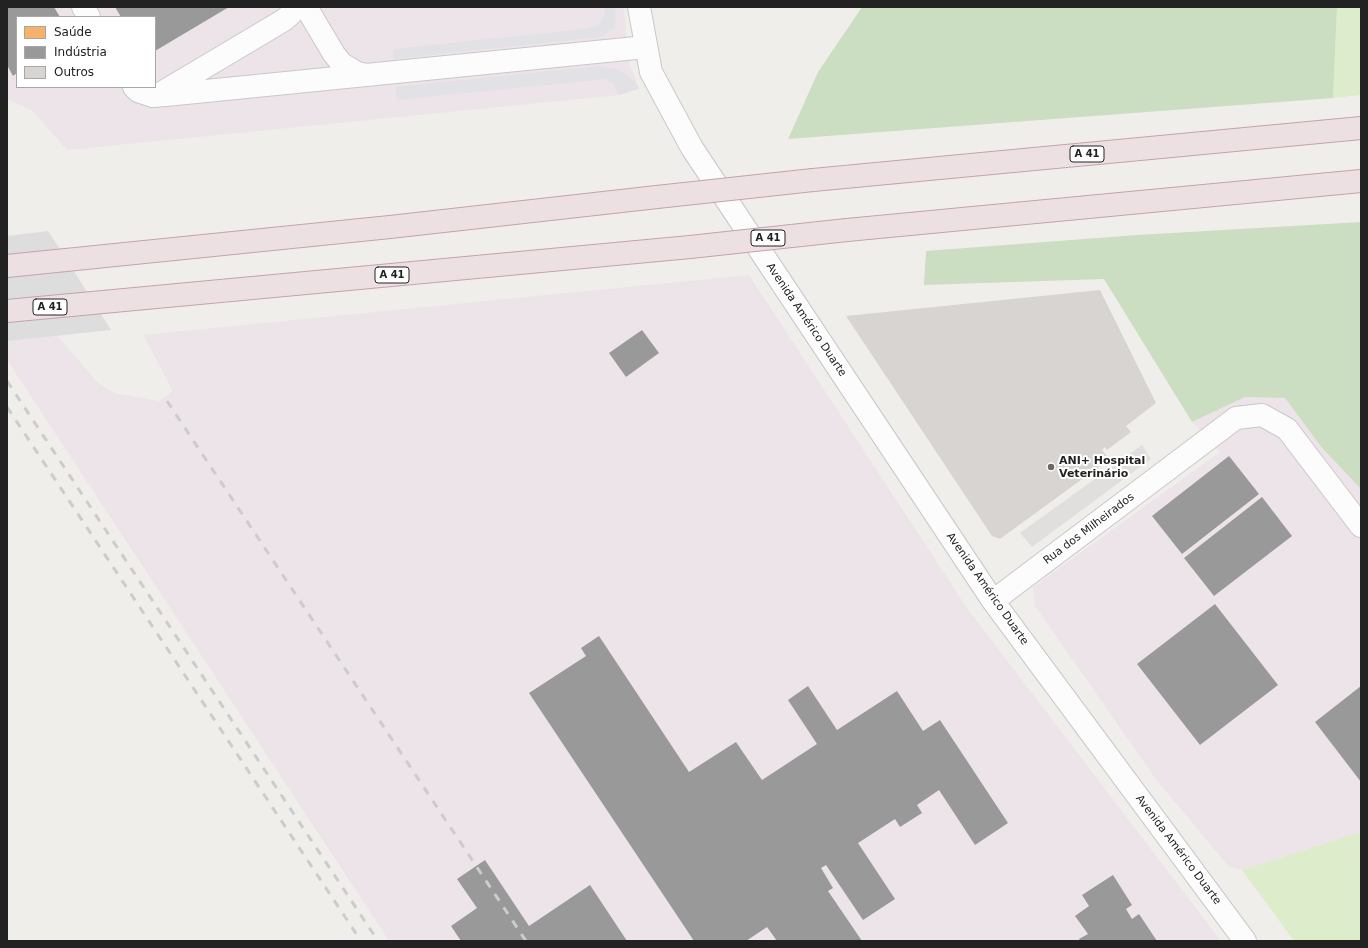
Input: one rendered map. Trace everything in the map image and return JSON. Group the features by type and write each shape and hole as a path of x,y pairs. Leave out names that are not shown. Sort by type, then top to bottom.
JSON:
{"highway":[{"name":"A 41","path":"7,266 390,227 813,180 1361,128"},
{"name":"A 41","path":"7,311 690,247 847,230 1361,181"}],"street":[{"path":"83,7 88,16"},
{"path":"143,92 165,91 284,20 291,14 293,7"},
{"path":"306,7 334,54 342,64 357,73 366,75"},
{"name":"Avenida Américo Duarte","path":"639,7 651,72 692,148 993,601 1245,941"},
{"path":"143,92 366,75 646,47"},
{"name":"Rua dos Milheirados","path":"993,601 1236,418 1262,415 1287,429 1361,526"}],"shaded area":[{"path":"7,7 624,7 629,62 639,89 619,95 67,150 33,111 7,99"},
{"path":"605,7 615,7 616,18 614,28 599,37 393,59 393,49 584,29 597,26 604,16"},
{"path":"600,66 618,70 626,74 634,81 639,89 619,95 613,83 606,79 397,100 395,87"},
{"path":"749,275 967,608 1221,941 389,941 7,360 7,276 98,383 114,393 159,401 173,391 143,335"},
{"path":"1245,397 1285,398 1322,448 1361,489 1361,832 1242,870 1229,867 1155,778 1035,606 1033,587 1220,452 1192,422"},
{"path":"1142,445 1151,459 1032,547 1020,533"}],"green space":[{"path":"862,7 1337,7 1333,98 788,139 818,72"},
{"path":"1337,7 1361,7 1361,95 1333,98"},
{"path":"1361,222 1361,489 1322,448 1285,398 1245,397 1192,422 1104,279 924,285 926,251 1137,235"},
{"path":"1361,832 1361,941 1294,941 1242,870"}],"pier":[{"path":"48,231 111,330 7,341 7,236"}],"building: Saúde":[{"name":"ANI+ Hospital Veterinário","path":"1073,415 1109,459 1027,519 994,476"}],"building: Indústria":[{"path":"7,7 54,7 59,16 16,16 16,74 13,76 7,65"},
{"path":"115,7 229,7 156,50 156,16 120,16"},
{"path":"642,330 659,353 626,377 609,353"},
{"path":"1229,456 1259,494 1182,554 1152,516"},
{"path":"1262,497 1292,536 1214,596 1184,558"},
{"path":"1215,604 1278,685 1200,745 1137,664"},
{"path":"599,636 689,772 736,742 762,780 817,744 788,700 808,686 837,730 897,691 923,731 940,720 1008,823 975,845 939,790 917,805 922,813 900,827 895,819 858,843 895,899 863,920 826,865 821,868 833,888 828,891 862,941 777,941 767,927 746,941 694,941 529,693 586,656 581,648"},
{"path":"1361,686 1361,782 1315,722"},
{"path":"485,860 529,926 590,885 627,941 461,941 451,926 477,908 457,879"},
{"path":"1113,875 1132,905 1126,909 1132,919 1139,914 1157,941 1080,941 1079,939 1088,934 1075,916 1089,906 1082,895"}],"building: Outros":[{"path":"1100,290 1156,403 1126,426 1131,432 1107,450 1105,447 1102,450 1109,459 1000,539 992,536 846,316"}],"railway":[{"path":"7,381 378,941"},
{"path":"167,401 526,941"},
{"path":"7,407 361,941"}],"place":[{"name":"ANI+ Hospital Veterinário","path":"1051,467"}]}
